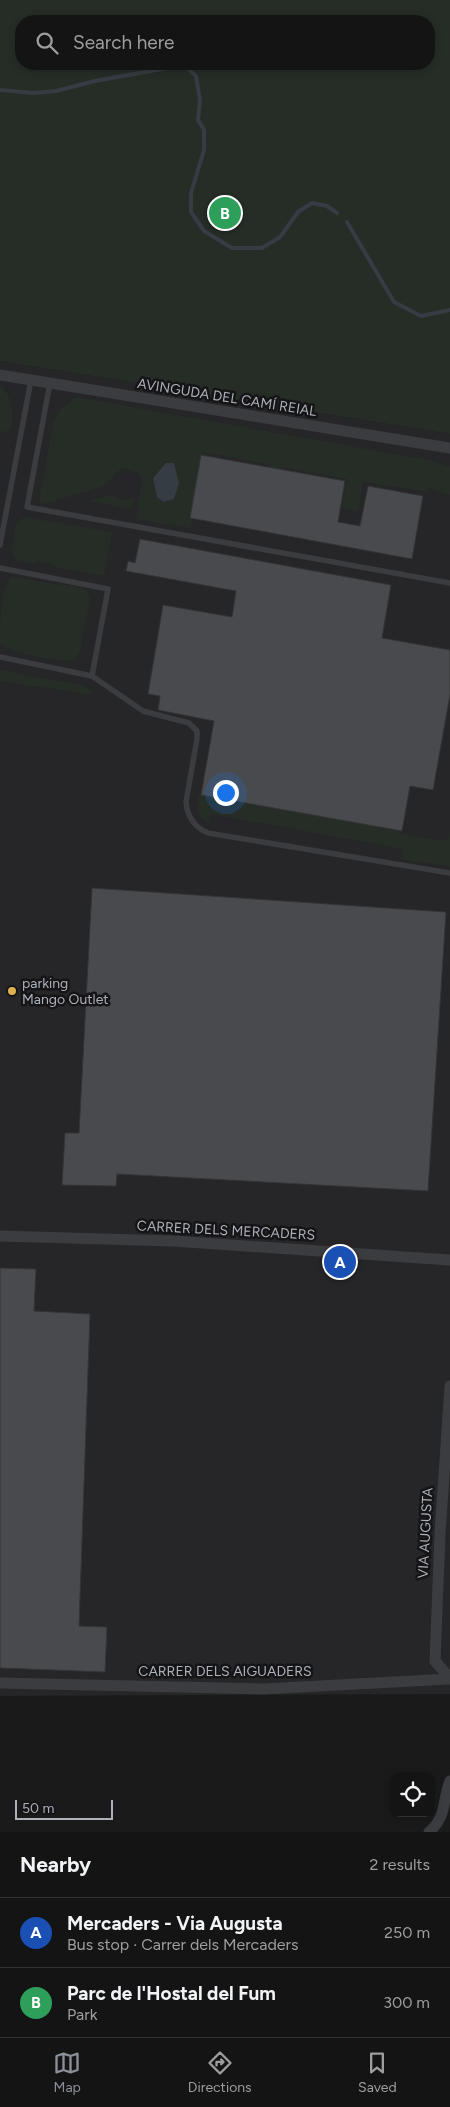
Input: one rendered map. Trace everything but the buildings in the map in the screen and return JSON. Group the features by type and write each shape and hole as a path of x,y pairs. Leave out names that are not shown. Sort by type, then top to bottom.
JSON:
{"street":[{"name":"AVINGUDA DEL CAMÍ REIAL","path":"0,375 450,448"},
{"path":"415,442 450,457"},
{"name":"CARRER DELS MERCADERS","path":"0,1236 173,1241 450,1262"},
{"name":"VIA AUGUSTA","path":"450,1386 442,1499 435,1660 450,1678"},
{"name":"CARRER DELS AIGUADERS","path":"0,1683 263,1689 450,1678"},
{"path":"429,1832 438,1824 442,1815 450,1782"}],"lane":[{"path":"0,545 31,380"},
{"path":"50,383 28,507 450,583"},
{"path":"0,568 108,589 92,676"},
{"path":"0,657 92,676 143,711 189,723 197,732 197,740 186,802 187,810 200,830 208,833 450,873"}],"shaded area":[{"path":"0,0 450,0 450,434 0,361"},
{"path":"0,361 450,434 450,1694 0,1696"},
{"path":"0,385 8,395 12,406 11,429 7,432 0,431"},
{"path":"75,397 428,460 450,467 450,495 429,488 428,492 363,482 358,511 342,508 347,479 282,467 278,497 262,494 267,464 202,452 191,528 136,519 142,479 137,472 124,468 119,470 104,486 43,504 40,503 39,499 54,420 58,412","holes":["161,469 175,472 178,477 157,497 154,478"]},
{"path":"166,463 174,463 179,483 174,499 164,502 157,497 153,478"},
{"path":"109,495 124,500 134,498 132,509 89,501"},
{"path":"24,517 112,532 104,576 55,567 52,564 37,561 34,564 16,560 11,552 16,524"},
{"path":"12,577 82,588 87,591 90,598 80,652 75,659 67,661 21,653 6,647 0,642 3,597 8,582"},
{"path":"0,670 85,686 94,695 0,681"},
{"path":"198,793 396,827 400,833 443,841 449,838 450,830 450,867 402,859 403,849 211,814 209,824 198,811"}],"waterway":[{"path":"0,90 34,93 56,91 95,81 156,70"},
{"path":"189,70 196,76 200,100 198,120 204,130 204,150 191,193 191,212 204,231 232,248 262,248 280,237 298,212 312,203 327,206 337,213"},
{"path":"347,222 394,302 421,316 450,310"}],"place":[{"name":"Parc de l'Hostal del Fum","path":"225,213"},
{"name":"parking Mango Outlet","path":"12,991"},
{"name":"Mercaders - Via Augusta","path":"340,1262"}]}
